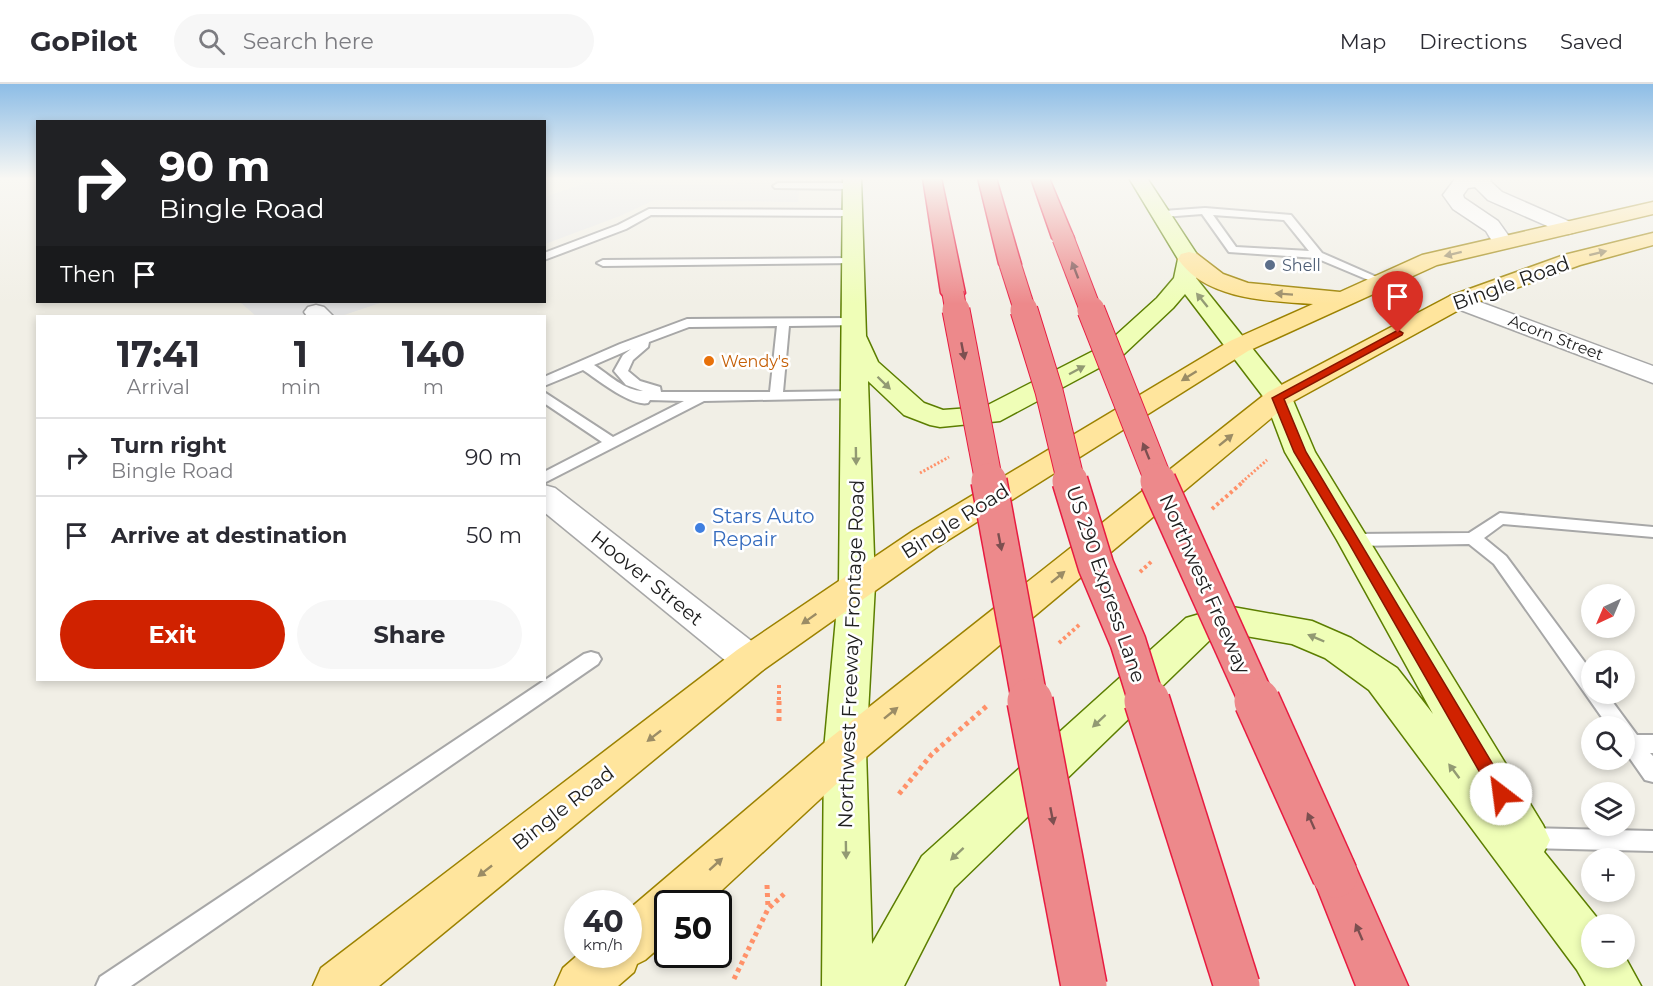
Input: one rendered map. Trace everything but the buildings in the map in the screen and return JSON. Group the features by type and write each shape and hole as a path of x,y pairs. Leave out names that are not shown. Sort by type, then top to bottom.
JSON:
{"highway":[{"path":"939,220 1084,986"},
{"name":"US 290 Express Lane","path":"998,220 1049,391 1063,456 1096,566 1128,642 1237,986"},
{"name":"Northwest Freeway","path":"1056,220 1148,458 1335,875 1382,986"}],"main road":[{"name":"Northwest Freeway Frontage Road","path":"848,986 845,750 857,585 851,220"},
{"path":"1166,220 1187,269 1239,346 1278,398 1300,452 1354,540 1581,931"},
{"name":"Bingle Road","path":"339,986 764,673 857,585 925,539 1239,346 1430,260 1602,220"},
{"path":"1466,298 1561,245 1569,239 1568,228"},
{"name":"Bingle Road","path":"688,890 845,750 1278,398 1466,298 1572,260 1653,239"},
{"path":"1187,269 1242,288 1262,292 1342,299"},
{"path":"854,328 867,366 914,409 940,419 990,415 1114,350 1165,303 1187,269"},
{"path":"877,986 938,872 1199,628 1227,618 1299,631 1338,648 1383,679 1581,938"},
{"path":"642,931 654,920"},
{"path":"581,986 601,968"}],"street":[{"path":"1484,220 1491,224 1502,242"},
{"path":"1550,220 1568,228"},
{"name":"Acorn Street","path":"1466,298 1653,375"},
{"name":"Hoover Street","path":"546,497 764,673"}],"lane":[{"path":"546,256 634,220"},
{"path":"1212,220 1233,250 1318,255 1382,282"},
{"path":"1290,220 1318,255"},
{"path":"603,263 852,261"},
{"path":"546,381 624,347 687,323 783,323 854,328"},
{"path":"776,396 783,323"},
{"path":"662,332 628,357 621,371 623,376 643,387 695,397"},
{"path":"609,380 606,372 609,362 624,347"},
{"path":"585,364 621,389 636,395 666,415"},
{"path":"636,395 695,397 855,395"},
{"path":"546,397 612,443"},
{"path":"546,477 666,415 695,397"},
{"path":"1354,540 1473,538 1500,518 1653,532"},
{"path":"1473,538 1500,560 1581,673"},
{"path":"109,986 591,659"},
{"path":"1635,738 1653,744"},
{"path":"1635,748 1653,773"},
{"path":"1526,838 1653,841"}],"path":[{"path":"1208,512 1270,457"},
{"path":"1137,575 1155,559"},
{"path":"1057,645 1083,621"},
{"path":"764,673 779,723"},
{"path":"899,794 932,754 994,699"},
{"path":"767,885 768,909"},
{"path":"734,979 768,909 784,894"}],"shaded area":[{"path":"546,220 609,220 546,244"},
{"path":"241,303 380,303 344,315 255,315"}],"place":[{"name":"Shell","path":"1270,265"},
{"name":"Wendy's","path":"709,361"},
{"name":"Stars Auto Repair","path":"700,528"}],"route":[{"path":"1398,333 1278,398 1300,452 1354,540 1501,794"}]}
